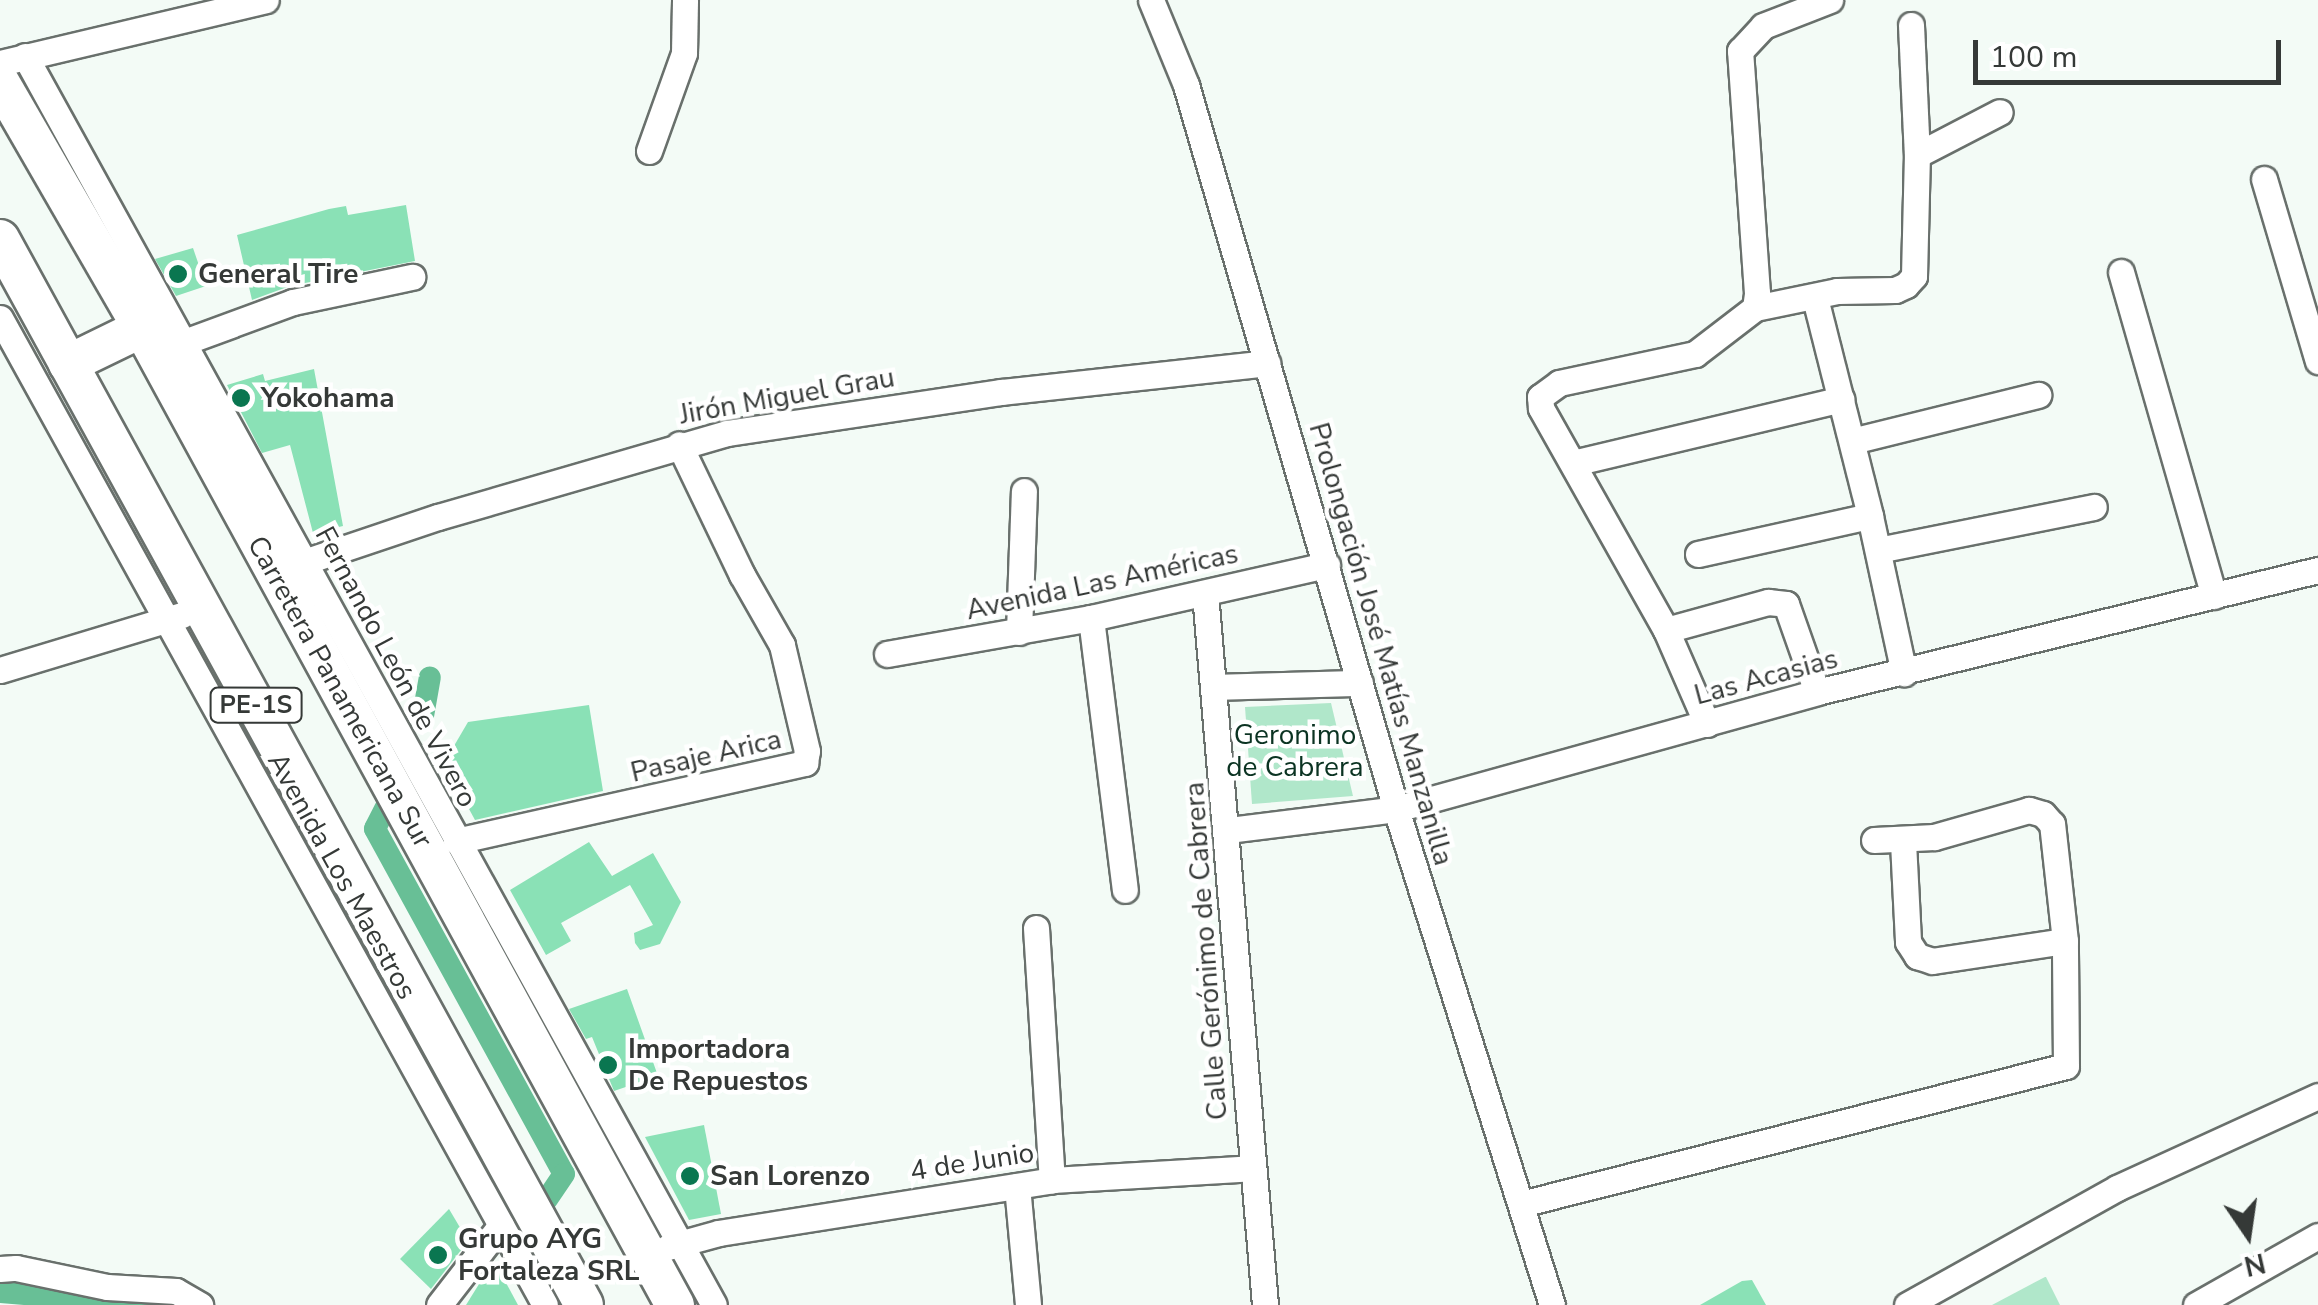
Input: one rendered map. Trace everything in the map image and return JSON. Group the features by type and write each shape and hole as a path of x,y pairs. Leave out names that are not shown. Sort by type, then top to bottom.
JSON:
{"highway":[{"name":"Carretera Panamericana Sur","path":"13,69 159,342 290,567 376,758 438,840 664,1248 676,1305"},
{"name":"PE-1S","path":"0,239 68,364 185,614 512,1172 584,1305"},
{"path":"68,364 159,342"}],"street":[{"path":"0,63 13,69 266,0"},
{"path":"649,150 684,52 685,0"},
{"name":"Prolongación José Matías Manzanilla","path":"1152,0 1186,85 1396,809 1552,1305"},
{"path":"1754,308 1757,293 1740,51 1764,26 1830,0"},
{"path":"1708,724 1666,630 1541,408 1540,396 1546,389 1695,354 1754,308 1836,291 1895,290 1914,276 1917,156 1911,25"},
{"path":"1917,156 2000,112"},
{"path":"2264,178 2318,361"},
{"path":"2121,272 2214,596"},
{"path":"159,342 293,302 412,277"},
{"path":"1814,298 1852,441 1904,673"},
{"name":"Avenida Los Maestros","path":"0,318 185,614 545,1305"},
{"name":"Jirón Miguel Grau","path":"290,567 679,444 1001,392 1268,363"},
{"path":"1852,441 2038,395"},
{"path":"1572,463 1841,399"},
{"name":"Pasaje Arica","path":"438,840 805,763 806,751 782,645 742,574 679,444"},
{"path":"1020,632 1024,490"},
{"path":"1878,550 2094,508"},
{"path":"1698,554 1870,516"},
{"name":"Avenida Las Américas","path":"888,654 1091,618 1327,565"},
{"name":"Fernando León de Vivero","path":"290,567 438,840"},
{"name":"Las Acasias","path":"1228,830 1396,809 1817,692 2318,570"},
{"name":"Calle Gerónimo de Cabrera","path":"1205,593 1228,830 1265,1305"},
{"path":"1666,630 1768,602 1786,604 1817,692"},
{"path":"0,670 185,614"},
{"path":"1091,618 1125,890"},
{"path":"1215,688 1360,682"},
{"path":"1521,1204 2066,1066 2064,941 2052,824 2044,814 2030,810 1903,842 1874,840"},
{"path":"1903,842 1908,942 1917,956 1932,961 2064,941"},
{"path":"1036,928 1052,1180"},
{"path":"1907,1305 2117,1188 2314,1105"},
{"name":"4 de Junio","path":"664,1248 719,1233 1052,1180 1252,1168"},
{"path":"1017,1186 1028,1305"},
{"path":"439,1305 501,1225"},
{"path":"2196,1305 2318,1236"},
{"path":"664,1248 714,1305"},
{"path":"0,1269 107,1287 176,1291 200,1305"}],"green space":[{"name":"Geronimo de Cabrera","path":"1331,703 1353,796 1252,804 1245,707"},
{"path":"2045,1277 2060,1305 1992,1305"}],"building":[{"path":"406,205 415,261 290,286 252,300 237,235 329,209 346,206 348,215"},
{"name":"General Tire","path":"193,248 206,286 176,296 155,259"},
{"path":"314,369 343,526 313,533 290,445 262,453 227,385 263,374 265,381"},
{"path":"589,705 603,791 475,820 444,763 468,722"},
{"path":"589,842 612,876 653,853 681,902 660,944 640,950 635,943 634,933 653,925 630,885 561,923 571,941 546,955 510,890"},
{"path":"627,989 658,1076 614,1091 592,1037 586,1039 569,1009"},
{"name":"San Lorenzo","path":"704,1125 721,1214 689,1220 645,1137"},
{"name":"Grupo AYG Fortaleza SRL","path":"449,1209 468,1241 431,1289 400,1259"},
{"path":"489,1268 498,1268 518,1305 466,1305"},
{"path":"1752,1280 1766,1305 1700,1305 1742,1281"}],"waterway":[{"path":"423,716 430,678"},
{"path":"385,809 375,829 564,1174 547,1199"},
{"path":"0,1292 159,1305"}],"place":[{"name":"General Tire","path":"178,274"},
{"name":"Yokohama","path":"241,398"},
{"name":"Importadora De Repuestos","path":"608,1065"},
{"name":"San Lorenzo","path":"690,1176"},
{"name":"Grupo AYG Fortaleza SRL","path":"438,1255"}]}
